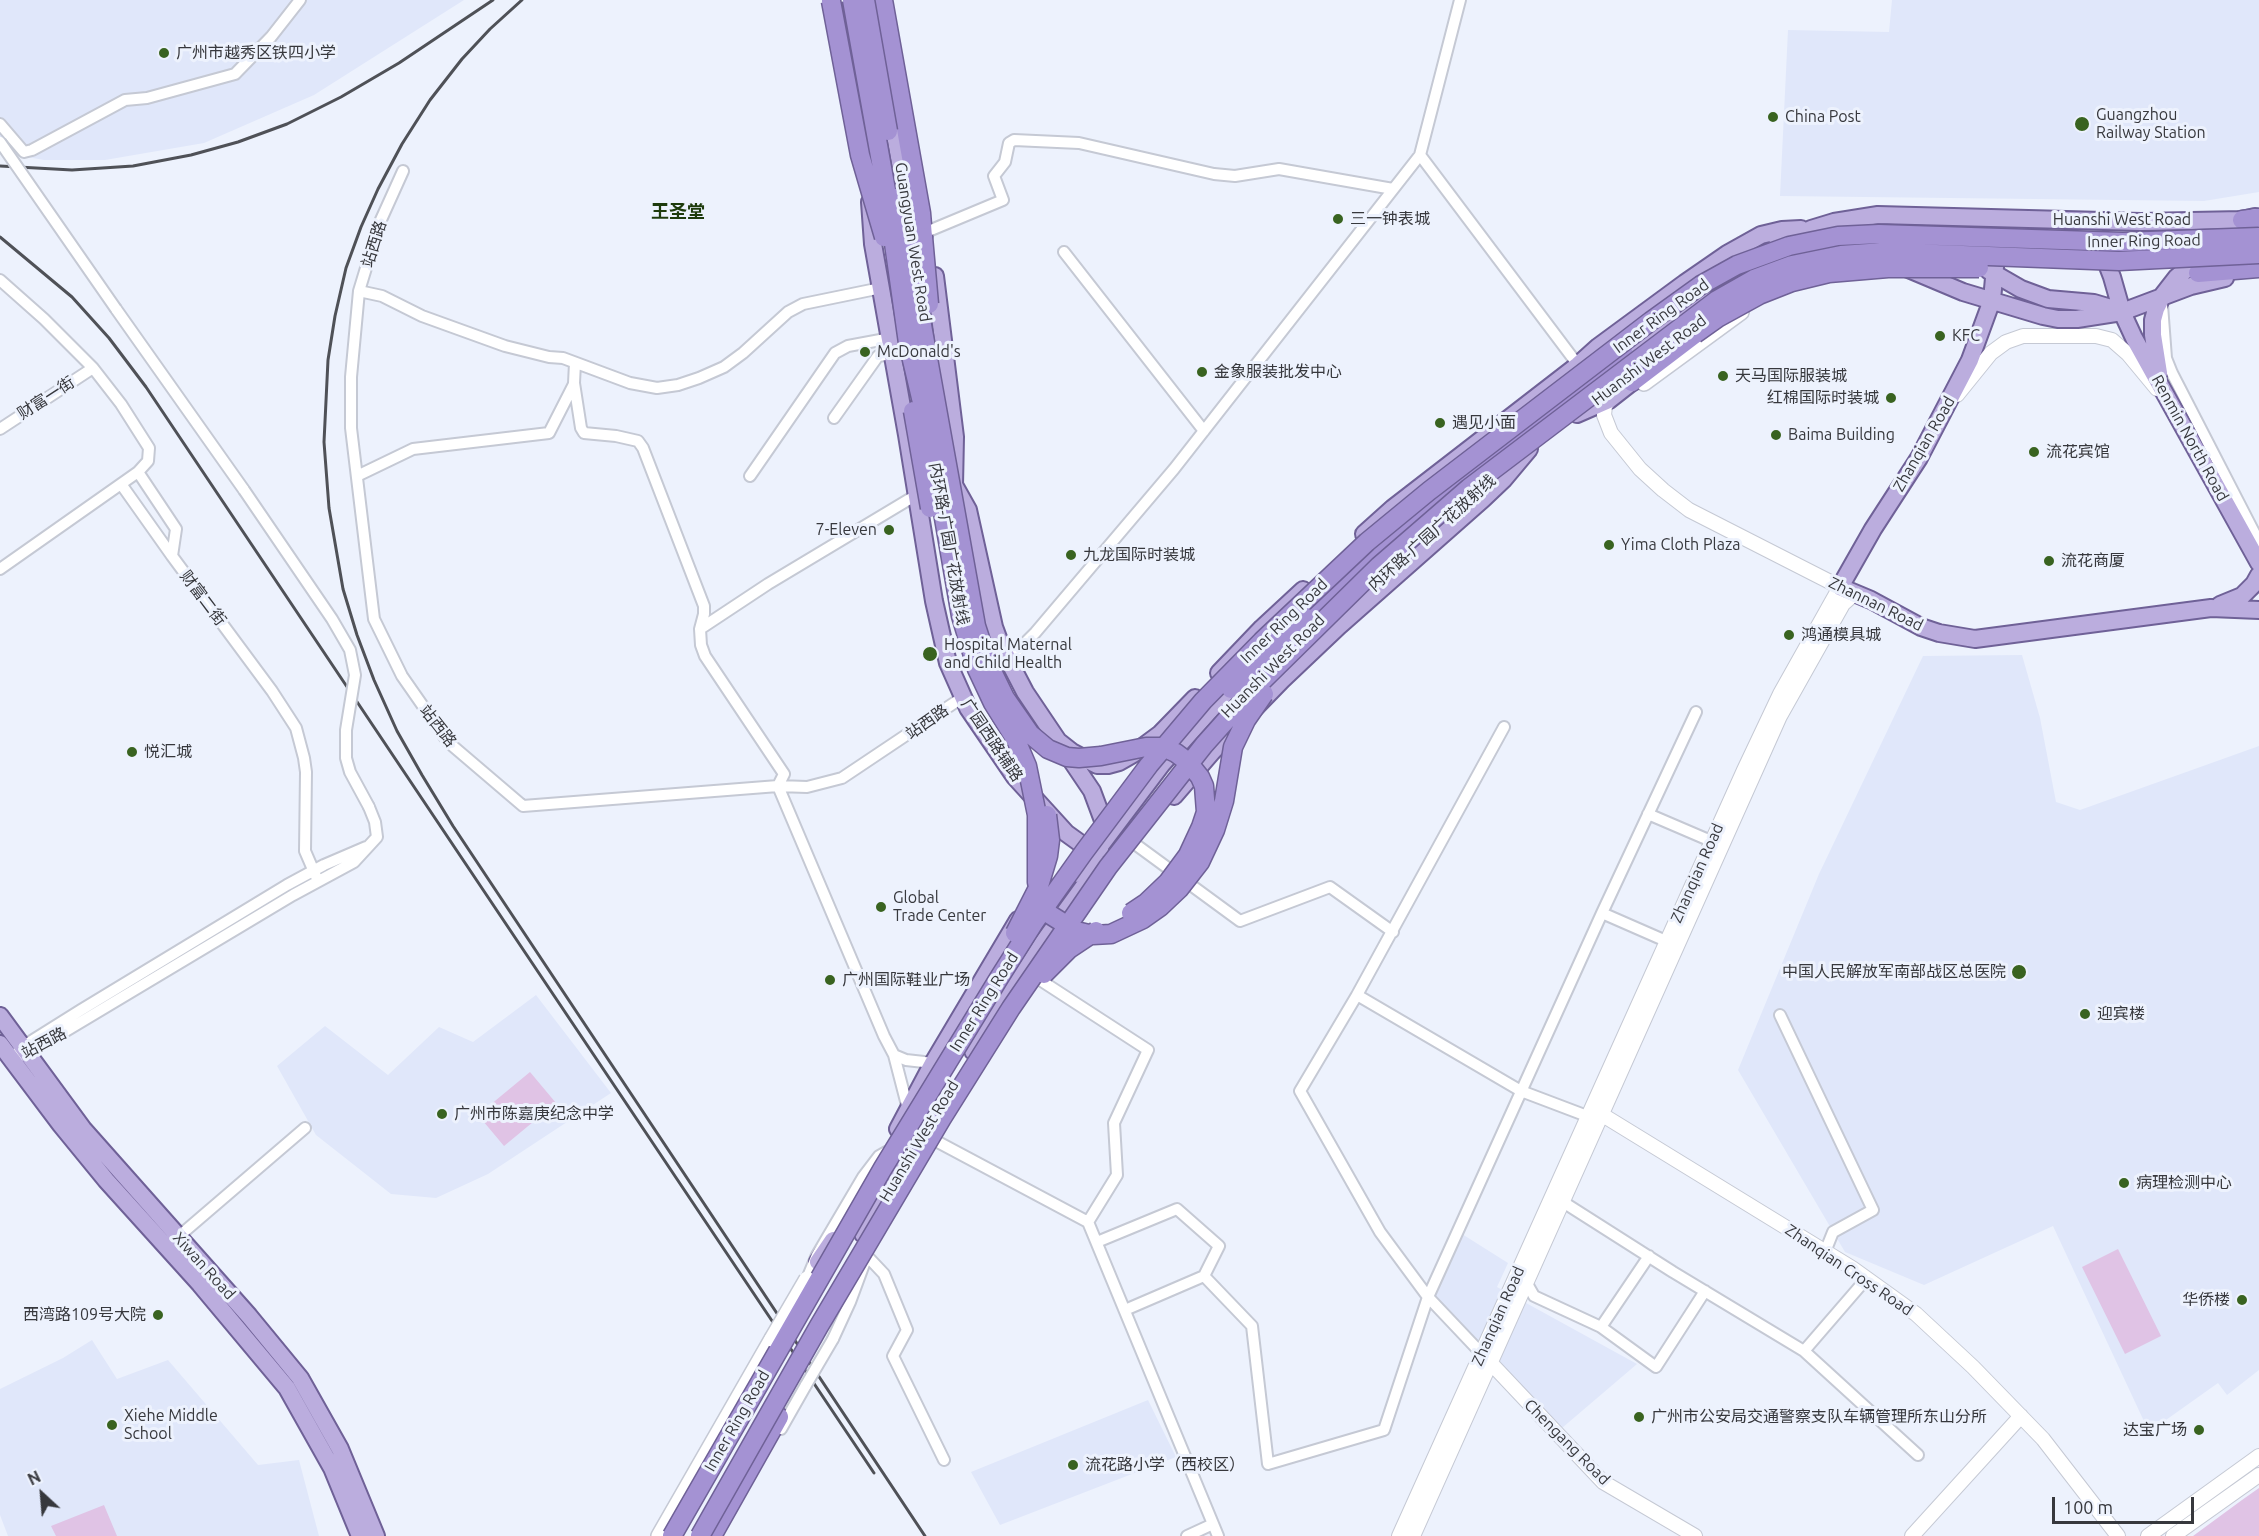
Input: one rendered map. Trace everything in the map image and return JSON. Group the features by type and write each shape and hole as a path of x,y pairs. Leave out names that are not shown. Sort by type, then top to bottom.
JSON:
{"highway":[{"path":"836,0 860,155 900,291"},
{"name":"内环路-广园广花放射线","path":"852,0 888,201 900,291 897,345 929,432 966,634 983,684 1023,753 1033,786 1038,829 1036,866 1040,896 1049,914 1056,920 1076,931 1093,935 1111,934 1143,920 1160,908 1190,877 1215,830 1224,801 1233,747 1256,703 1367,590 1569,416"},
{"name":"内环路-广园广花放射线","path":"865,0 976,626 988,663 1005,698 1030,734 1048,749 1067,757 1091,757 1158,746 1176,753 1188,762 1204,786 1206,812 1196,840 1178,871"},
{"path":"883,0 921,213 941,425"},
{"name":"Inner Ring Road","path":"672,1536 889,1159 1029,930 1120,839 1149,765 1203,701 1262,641 1367,542 1429,491 1650,321 1701,285 1737,265 1789,246 1838,236 1861,234 2100,242 2166,242 2259,237"},
{"name":"Inner Ring Road","path":"700,1536 899,1189 998,1028 1108,867 1204,745 1255,688 1322,620 1410,538 1469,488 1569,416 1717,300 1754,279 1792,265 1833,256 1884,252 2120,261 2259,254"},
{"path":"1632,382 1719,317 1758,295 1792,282 1829,273 1888,268 2006,268 2120,261"},
{"path":"2198,273 2259,268"},
{"path":"889,1159 1033,899 1045,868 1050,840 1048,820 1041,796 982,704 971,681 954,630 916,432 910,383 897,345"},
{"path":"1120,839 1193,728 1249,672 1402,533 1523,444 1624,354"},
{"name":"Inner Ring Road","path":"998,1028 1070,949 1086,937 1146,903 1178,871"},
{"path":"712,1536 779,1418"}],"main road":[{"name":"Guangyuan West Road","path":"836,0 873,154 930,461 912,464"},
{"name":"Guangyuan West Road","path":"870,0 911,225 954,485"},
{"path":"891,0 931,230 954,437 954,485 968,510 994,627 1008,660 1025,692 1092,791 1120,839"},
{"name":"广园西路辅路","path":"873,154 870,211 873,244 881,288 897,345 912,464 939,629 948,663 963,697 1015,777 1066,833 1084,846 1120,839"},
{"name":"Huanshi West Road","path":"1120,839 1190,732 1275,642 1344,576 1491,452 1716,285 1774,245 1810,229 1861,216 2141,222 2255,220"},
{"path":"1879,240 1919,216"},
{"path":"1905,240 1944,217"},
{"path":"1943,247 1944,217"},
{"name":"Zhanqian Road","path":"1840,586 1873,529 1919,458 1970,360 1992,300 1995,274 1994,218"},
{"name":"Renmin North Road","path":"2080,221 2104,255 2122,312 2175,412 2229,496 2259,563"},
{"path":"2141,222 2134,226 2132,236 2140,246 2149,249 2239,246"},
{"path":"911,225 934,266"},
{"path":"1058,741 1072,752 1097,765 1108,765 1119,762 1160,734 1262,628 1393,508 1578,365 1598,347 1702,271 1750,241 1774,245 1821,246 1879,240 1905,240 1943,247 1958,252 2021,289 2048,299 2094,303 2122,312"},
{"name":"Huanshi West Road","path":"821,1308 851,1233 889,1159 953,1066 992,1003 1038,941 1120,839 1212,727 1269,666 1307,629 1356,600 1523,444 1569,416 1708,315 1749,291 1804,268 1863,261 1893,263 1963,291 2043,316 2077,319 2122,312 2163,295 2172,282 2191,266 2239,246 2259,244"},
{"path":"1774,245 1785,274"},
{"path":"2161,386 2153,336 2153,320 2163,295 2239,246"},
{"path":"2198,273 2227,265 2259,261"},
{"path":"1569,416 1636,389 1804,268"},
{"path":"2163,295 2204,282 2259,274"},
{"path":"1609,400 1632,382"},
{"path":"2211,608 2241,596 2254,584 2259,575"},
{"name":"Zhannan Road","path":"1840,586 1921,627 1939,633 1975,639 2211,608 2259,610"},
{"path":"706,1536 821,1308 867,1256 1120,839 1212,752 1356,600"},
{"path":"1262,628 1275,642"},
{"path":"1269,666 1282,680"},
{"path":"779,1418 793,1364 807,1279 889,1159 908,1109 935,1059 1046,869 1050,856 1046,834 1015,777"},
{"path":"993,963 1038,941"},
{"name":"Huanshi West Road","path":"821,1308 1038,941"},
{"path":"992,1003 993,963"},
{"name":"Xiwan Road","path":"0,1016 56,1118 106,1180 201,1284 287,1388 332,1468 360,1536"},
{"name":"Xiwan Road","path":"0,1044 20,1054 83,1129 249,1316 300,1378 344,1458 376,1536"},
{"path":"818,1262 851,1233"},
{"path":"691,1536 793,1364 810,1340 821,1308"},
{"path":"659,1536 700,1481 763,1371 793,1364"},
{"path":"678,1536 700,1481"}],"street":[{"path":"0,124 24,152 32,150 125,100 147,98 235,74 270,37 300,0"},
{"path":"1008,660 1035,633 1111,545 1204,431 1420,155 1460,0"},
{"path":"931,230 1003,200 994,176 1005,162 1009,143 1014,140 1079,143 1214,174 1235,176 1279,169 1393,189"},
{"path":"1,143 15,142"},
{"name":"站西路","path":"1,143 244,490 332,619 350,650 355,675 346,730 346,758 350,772 369,807 378,832 375,842 370,846 315,876 20,1054"},
{"path":"1420,155 1578,365"},
{"name":"站西路","path":"403,171 380,222 359,291 351,377 351,428 374,619 402,676 448,742 523,806 778,786 807,787 842,778 963,697"},
{"path":"1064,252 1204,431"},
{"path":"0,280 44,319 93,368 121,404 149,448 148,461 138,472 0,569"},
{"path":"359,291 382,296 422,316 505,346 549,357 563,358 630,383 657,388 678,385 724,367 788,312 803,304 881,288"},
{"path":"2163,295 2166,358 2229,496 2259,542"},
{"path":"1947,407 1991,353 2015,337 2096,336 2112,340 2120,345 2175,412"},
{"path":"834,418 878,356 897,345"},
{"path":"750,476 835,353 848,346 897,345"},
{"path":"575,363 574,383 581,428 584,433 638,441 643,448 704,606 700,629 701,645 705,656 784,774 778,786 894,1055 908,1109"},
{"name":"财富一街","path":"0,429 93,368"},
{"path":"357,476 413,449 549,433 574,383"},
{"name":"Zhannan Road","path":"1609,400 1605,406 1604,415 1611,433 1640,469 1663,490 1689,510 1840,586"},
{"name":"财富二街","path":"138,472 176,529 172,556 296,728 306,772 305,851 315,876"},
{"path":"121,484 172,556"},
{"path":"700,629 768,584 918,494"},
{"name":"Zhanqian Road","path":"1399,1536 1521,1279 1587,1116 1711,842 1780,694 1840,586"},
{"name":"Zhanqian Road","path":"1521,1279 1563,1202 1780,717 1843,604 1858,594"},
{"path":"1204,1276 1252,1326 1268,1464 1384,1430 1428,1297 1696,712"},
{"path":"1485,1358 1428,1297 1380,1232 1300,1091 1393,932 1504,727"},
{"path":"1648,814 1711,842"},
{"path":"1120,839 1240,921 1330,887 1393,932"},
{"path":"1602,913 1666,941"},
{"path":"1037,978 1148,1050 1114,1123 1117,1175 1089,1221"},
{"path":"1357,995 1521,1090 1587,1116 1601,1114"},
{"path":"1780,1015 1873,1210 1833,1232 1825,1252"},
{"path":"894,1055 906,1060 935,1059 953,1066"},
{"name":"Zhanqian Cross Road","path":"1601,1114 1867,1278 1932,1328 1973,1366 2021,1416 2065,1466 2118,1536"},
{"path":"178,1237 305,1128"},
{"path":"936,1141 1089,1221 1218,1536"},
{"path":"807,1279 817,1255 863,1177 875,1160 889,1159"},
{"path":"1563,1202 1804,1352 1918,1455"},
{"path":"1097,1242 1177,1209 1219,1246 1204,1276 1125,1310"},
{"path":"720,1536 793,1364 833,1339 867,1256 884,1275 907,1330 893,1356 944,1460"},
{"path":"1601,1327 1649,1256"},
{"path":"1804,1352 1867,1278"},
{"path":"1521,1279 1534,1296 1601,1327 1656,1367 1705,1291"},
{"name":"Zhanqian Road","path":"1413,1536 1485,1358"},
{"name":"Chengang Road","path":"1485,1358 1603,1482 1695,1536"},
{"path":"1912,1536 2021,1416"},
{"path":"2148,1536 2259,1456"},
{"path":"2173,1536 2259,1475"},
{"path":"1187,1536 1213,1524"}],"shaded area":[{"path":"0,0 464,0 314,95 204,143 105,160 44,160 0,152"},
{"path":"1892,0 2259,0 2259,192 2204,201 1780,196 1788,30 1889,32"},
{"name":"中国人民解放军南部战区总医院","path":"2022,655 2040,718 2056,802 2080,810 2259,746 2259,1370 2227,1395 2218,1383 2149,1432 2053,1226 1924,1285 1845,1252 1738,1070 1819,874 1923,656"},
{"name":"广州市陈嘉庚纪念中学","path":"536,995 611,1093 488,1174 436,1198 391,1194 316,1135 277,1066 325,1026 388,1075 439,1027 473,1042"},
{"path":"530,1072 556,1103 504,1146 478,1115"},
{"path":"1462,1234 1508,1263 1497,1287 1637,1364 1562,1428 1433,1297"},
{"path":"2118,1249 2161,1336 2125,1354 2082,1267"},
{"name":"Xiehe Middle School","path":"92,1340 117,1379 168,1360 258,1465 299,1460 319,1536 8,1536 0,1515 0,1389 63,1358"},
{"name":"流花路小学（西校区）","path":"1148,1400 1176,1457 1000,1525 971,1472"},
{"path":"2259,1488 2259,1536 2193,1536 2242,1500"},
{"path":"104,1505 117,1536 56,1536 51,1526"}],"railway":[{"path":"0,166 72,170 133,166 191,155 238,142 287,124 341,97 399,63 493,0"},
{"path":"522,0 462,59 430,100 402,144 378,189 346,268 328,360 324,442 329,508 343,589 374,680 397,731 453,826 925,1536"},
{"path":"0,237 72,297 109,338 146,387 874,1473"}],"place":[{"name":"广州市越秀区铁四小学","path":"164,53"},
{"name":"China Post","path":"1773,117"},
{"name":"Guangzhou Railway Station","path":"2082,124"},
{"name":"三一钟表城","path":"1338,219"},
{"name":"KFC","path":"1940,336"},
{"name":"McDonald's","path":"865,352"},
{"name":"金象服装批发中心","path":"1202,372"},
{"name":"天马国际服装城","path":"1723,376"},
{"name":"红棉国际时装城","path":"1891,398"},
{"name":"遇见小面","path":"1440,423"},
{"name":"Baima Building","path":"1776,435"},
{"name":"流花宾馆","path":"2034,452"},
{"name":"7-Eleven","path":"889,530"},
{"name":"Yima Cloth Plaza","path":"1609,545"},
{"name":"九龙国际时装城","path":"1071,555"},
{"name":"流花商厦","path":"2049,561"},
{"name":"鸿通模具城","path":"1789,635"},
{"name":"Hospital Maternal and Child Health","path":"930,654"},
{"name":"悦汇城","path":"132,752"},
{"name":"Global Trade Center","path":"881,907"},
{"name":"中国人民解放军南部战区总医院","path":"2019,972"},
{"name":"广州国际鞋业广场","path":"830,980"},
{"name":"迎宾楼","path":"2085,1014"},
{"name":"广州市陈嘉庚纪念中学","path":"442,1114"},
{"name":"病理检测中心","path":"2124,1183"},
{"name":"华侨楼","path":"2242,1300"},
{"name":"西湾路109号大院","path":"158,1315"},
{"name":"广州市公安局交通警察支队车辆管理所东山分所","path":"1639,1417"},
{"name":"Xiehe Middle School","path":"112,1425"},
{"name":"达宝广场","path":"2199,1430"},
{"name":"流花路小学（西校区）","path":"1073,1465"}],"district":[{"name":"王圣堂","path":"678,212"}]}
